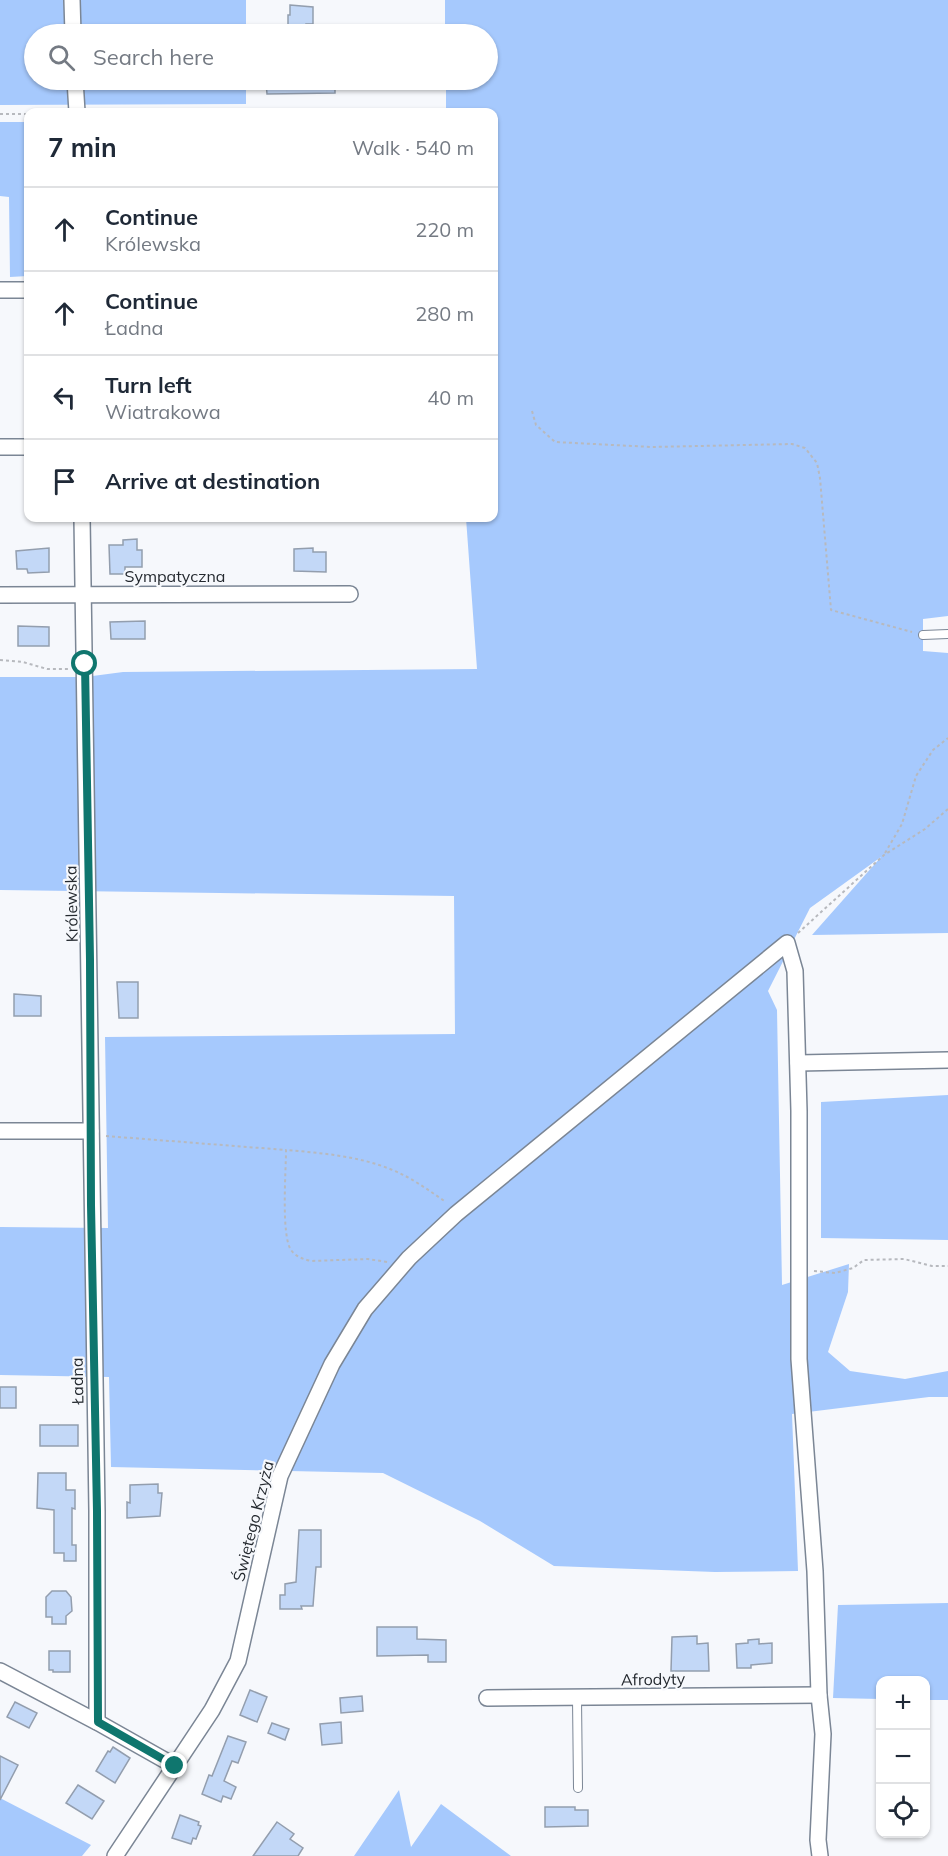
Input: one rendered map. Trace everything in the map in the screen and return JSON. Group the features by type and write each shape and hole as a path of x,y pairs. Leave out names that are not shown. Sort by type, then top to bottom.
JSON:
{"street":[{"path":"72,0 73,24"},
{"path":"75,90 76,108"},
{"path":"0,290 24,290"},
{"path":"0,447 24,447"},
{"name":"Królewska","path":"82,522 91,1131"},
{"name":"Sympatyczna","path":"0,595 350,594"},
{"path":"787,943 795,971 798,1064 800,1359 815,1571 822,1734 818,1840 820,1856"},
{"name":"Świętego Krzyża","path":"115,1856 212,1710 238,1661 280,1476 332,1364 360,1318 400,1268 458,1212 787,943"},
{"path":"798,1064 948,1060"},
{"path":"0,1131 91,1131"},
{"name":"Ładna","path":"91,1131 98,1722"},
{"path":"0,1671 98,1722 175,1766"},
{"name":"Afrodyty","path":"487,1698 819,1695"}],"lane":[{"path":"923,634 948,634"},
{"path":"577,1698 578,1788"}],"path":[{"path":"0,114 24,114"},
{"path":"532,411 536,425 555,442 652,447 764,443 792,444 805,448 817,463 820,478 831,610 923,634"},
{"path":"0,660 23,662 47,669 85,670"},
{"path":"884,855 902,824 916,776 933,750 948,738"},
{"path":"787,943 884,855 925,829 948,809"},
{"path":"91,1131 109,1136 326,1154 381,1166 414,1180 458,1212"},
{"path":"286,1150 286,1233 290,1248 295,1255 311,1261 382,1260 400,1268"},
{"path":"799,1269 836,1273 853,1268 864,1260 904,1259 932,1266 948,1266"}],"shaded area":[{"path":"0,0 246,0 246,24 24,24 24,90 246,90 246,104 0,105"},
{"path":"445,0 948,0 948,616 923,619 923,651 948,653 948,933 812,935 881,857 810,908 768,991 777,1010 782,1285 849,1264 848,1292 828,1352 850,1371 905,1379 948,1371 948,1397 929,1397 792,1414 798,1571 715,1572 554,1566 480,1521 383,1473 111,1467 109,1377 0,1375 0,1227 108,1228 105,1037 455,1034 454,896 0,890 0,677 85,677 123,672 477,669 466,522 498,522 498,108 446,108 446,90 498,90 498,24 445,24"},
{"path":"0,122 24,122 24,276 10,277 9,197 0,196"},
{"path":"948,1095 948,1240 821,1238 821,1102"},
{"path":"948,1603 948,1700 930,1700 930,1676 876,1676 876,1699 833,1698 838,1605"},
{"path":"399,1790 411,1847 441,1804 511,1856 354,1856"},
{"path":"0,1798 91,1845 82,1856 0,1856"}],"building":[{"path":"290,5 313,7 313,24 288,24 288,15 290,15"},
{"path":"267,90 335,90 335,93 267,94"},
{"path":"137,539 137,550 142,550 142,567 125,567 125,574 110,574 109,545 123,545 123,540"},
{"path":"49,548 49,572 28,573 27,569 17,569 16,551"},
{"path":"313,548 313,552 326,552 326,572 294,571 294,549"},
{"path":"145,621 145,639 111,639 110,622"},
{"path":"18,626 49,627 49,646 18,646"},
{"path":"117,982 138,982 138,1018 119,1018"},
{"path":"14,994 41,996 41,1016 14,1016"},
{"path":"0,1387 16,1387 16,1408 0,1408"},
{"path":"40,1425 78,1425 78,1446 40,1446"},
{"path":"38,1473 66,1473 66,1490 75,1490 75,1509 72,1508 72,1545 76,1545 76,1561 64,1561 64,1553 54,1553 54,1510 37,1508"},
{"path":"158,1484 158,1493 162,1493 160,1516 127,1518 130,1485"},
{"path":"299,1530 321,1530 321,1567 316,1567 313,1606 301,1606 302,1609 280,1609 280,1595 285,1595 285,1584 296,1582"},
{"path":"52,1591 66,1591 71,1597 72,1611 66,1616 66,1624 52,1624 52,1617 46,1617 46,1597"},
{"path":"377,1627 417,1627 417,1639 446,1640 446,1662 428,1662 428,1655 377,1656"},
{"path":"697,1636 697,1644 708,1643 709,1671 671,1671 672,1637"},
{"path":"759,1639 759,1644 772,1643 772,1663 751,1665 751,1668 737,1668 736,1644"},
{"path":"49,1651 70,1651 70,1672 49,1670"},
{"path":"250,1690 267,1697 257,1722 240,1715"},
{"path":"362,1696 363,1711 341,1713 340,1698"},
{"path":"15,1702 37,1713 29,1728 7,1717"},
{"path":"341,1722 342,1743 322,1745 320,1724"},
{"path":"272,1723 289,1729 285,1740 268,1733"},
{"path":"228,1736 246,1742 238,1763 232,1761 224,1781 236,1787 231,1799 223,1796 221,1802 202,1794"},
{"path":"113,1747 130,1758 115,1783 96,1771"},
{"path":"0,1756 18,1765 0,1800"},
{"path":"78,1785 104,1801 92,1819 66,1803"},
{"path":"545,1807 575,1807 575,1810 588,1810 588,1826 545,1827"},
{"path":"180,1815 199,1822 198,1825 201,1826 196,1839 193,1838 191,1844 172,1838"},
{"path":"277,1822 294,1834 290,1839 303,1848 298,1856 253,1856"}],"route":[{"path":"85,664 98,1722 175,1766"}]}
